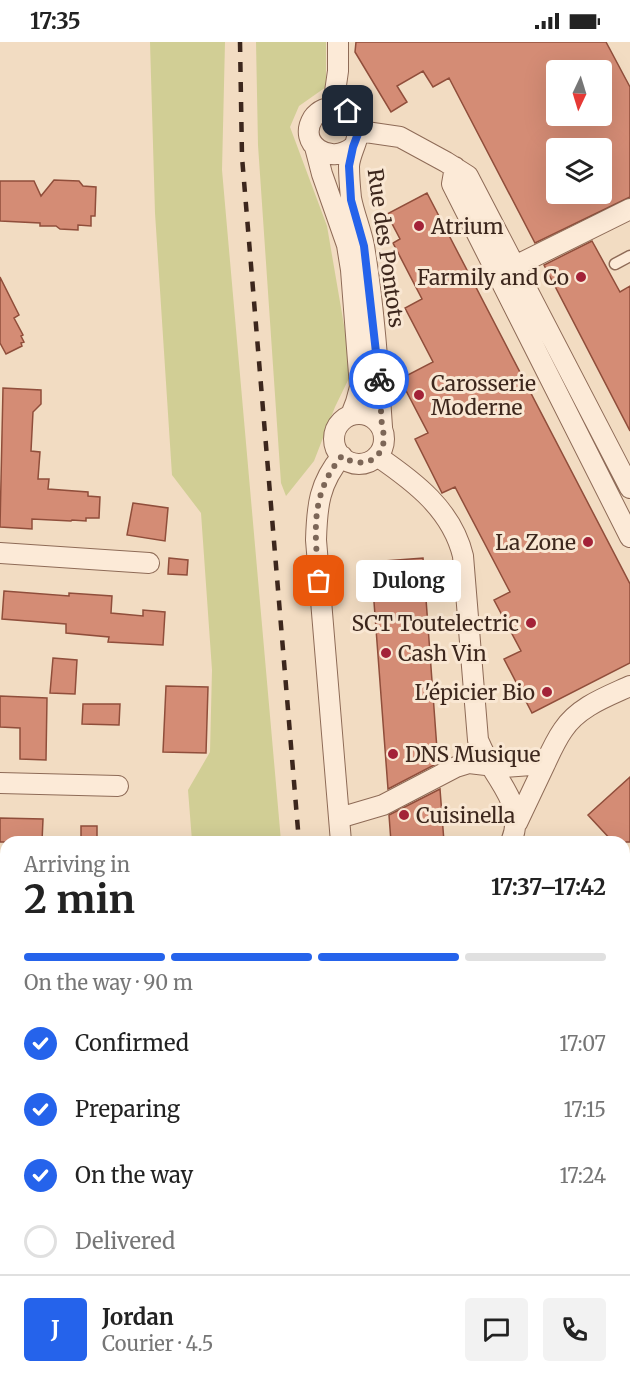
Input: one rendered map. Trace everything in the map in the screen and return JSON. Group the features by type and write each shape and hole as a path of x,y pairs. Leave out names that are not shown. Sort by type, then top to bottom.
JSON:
{"street":[{"path":"333,106 338,71 338,42"},
{"path":"333,106 340,107 354,116 356,139 346,152 330,155 315,147 310,125 318,112 333,106"},
{"path":"356,139 400,137 468,176 630,488"},
{"name":"Rue des Pontots","path":"356,139 349,166 351,200 364,246 378,368 382,427"},
{"name":"Rue des Pontots","path":"315,147 347,245 351,270 360,387 351,415"},
{"path":"454,167 452,184 630,537"},
{"path":"515,266 630,209"},
{"path":"365,414 372,417 382,427 384,443 377,456 370,461 356,463 342,456 338,451 334,437 339,424 351,415 365,414"},
{"path":"340,836 316,540 316,515 320,493 342,456"},
{"path":"377,456 425,492 459,539 463,556 478,740 490,765 510,796 514,832"},
{"path":"0,553 149,563"},
{"path":"514,832 563,730 577,714 595,702 630,686"},
{"path":"339,818 383,805 456,767 469,763 503,767 545,764"},
{"path":"0,783 118,786"}],"lane":[{"path":"615,264 630,256"}],"shaded area":[{"path":"150,42 225,42 222,170 281,836 192,836 188,790 210,752 212,670 201,513 172,475 155,213"},
{"path":"256,42 326,42 326,87 299,106 290,127 327,226 352,372 335,407 314,461 286,496 281,483 258,145"}],"building":[{"path":"356,42 606,42 630,87 630,197 535,243 449,78 433,87 423,71 397,86 407,102 391,112 355,52"},
{"path":"54,180 79,181 83,186 96,187 95,216 91,216 91,226 78,225 78,230 40,226 40,223 0,221 0,181 34,181 41,196"},
{"path":"427,193 630,584 630,663 532,713 504,659 521,651 494,600 510,592 455,487 442,493 415,439 428,433 400,379 433,362 405,308 422,299 393,243 400,239 387,214"},
{"path":"592,241 620,292 630,286 630,431 544,265"},
{"path":"0,277 19,315 14,318 24,342 21,343 22,346 6,354 0,343"},
{"path":"3,388 41,390 41,404 33,412 31,451 40,452 38,479 49,479 48,489 88,492 88,496 100,497 99,518 86,518 86,521 32,519 32,529 0,527"},
{"path":"133,503 168,508 165,541 127,535"},
{"path":"169,558 188,560 187,575 168,574"},
{"path":"423,558 438,763 388,789 371,562"},
{"path":"4,591 69,596 69,593 112,596 111,613 143,616 143,610 165,612 163,645 108,642 109,637 66,633 66,624 2,619"},
{"path":"53,658 77,660 75,694 50,693"},
{"path":"166,686 208,687 206,753 163,752"},
{"path":"0,696 47,698 46,760 20,759 20,728 0,727"},
{"path":"83,704 120,704 119,725 82,724"},
{"path":"630,777 630,836 607,836 588,815"},
{"path":"440,789 444,836 391,836 389,815"},
{"path":"0,818 43,819 42,836 0,836"},
{"path":"81,826 97,826 97,836 81,836"}],"railway":[{"path":"240,42 242,157 299,836"}],"way so far":[{"path":"319,581 316,515 320,493 342,456 348,461 363,463 377,456 381,450 384,435 379,379"}],"place":[{"name":"Atrium","path":"419,226"},
{"name":"Farmily and Co","path":"581,277"},
{"name":"Carosserie Moderne","path":"419,395"},
{"name":"La Zone","path":"588,542"},
{"name":"Dulong","path":"319,581"},
{"name":"SCT Toutelectric","path":"531,623"},
{"name":"Cash Vin","path":"386,653"},
{"name":"L'épicier Bio","path":"547,692"},
{"name":"DNS Musique","path":"393,754"},
{"name":"Cuisinella","path":"404,815"}],"route":[{"path":"348,111 354,116 359,131 349,166 351,200 364,246 379,379"}]}
